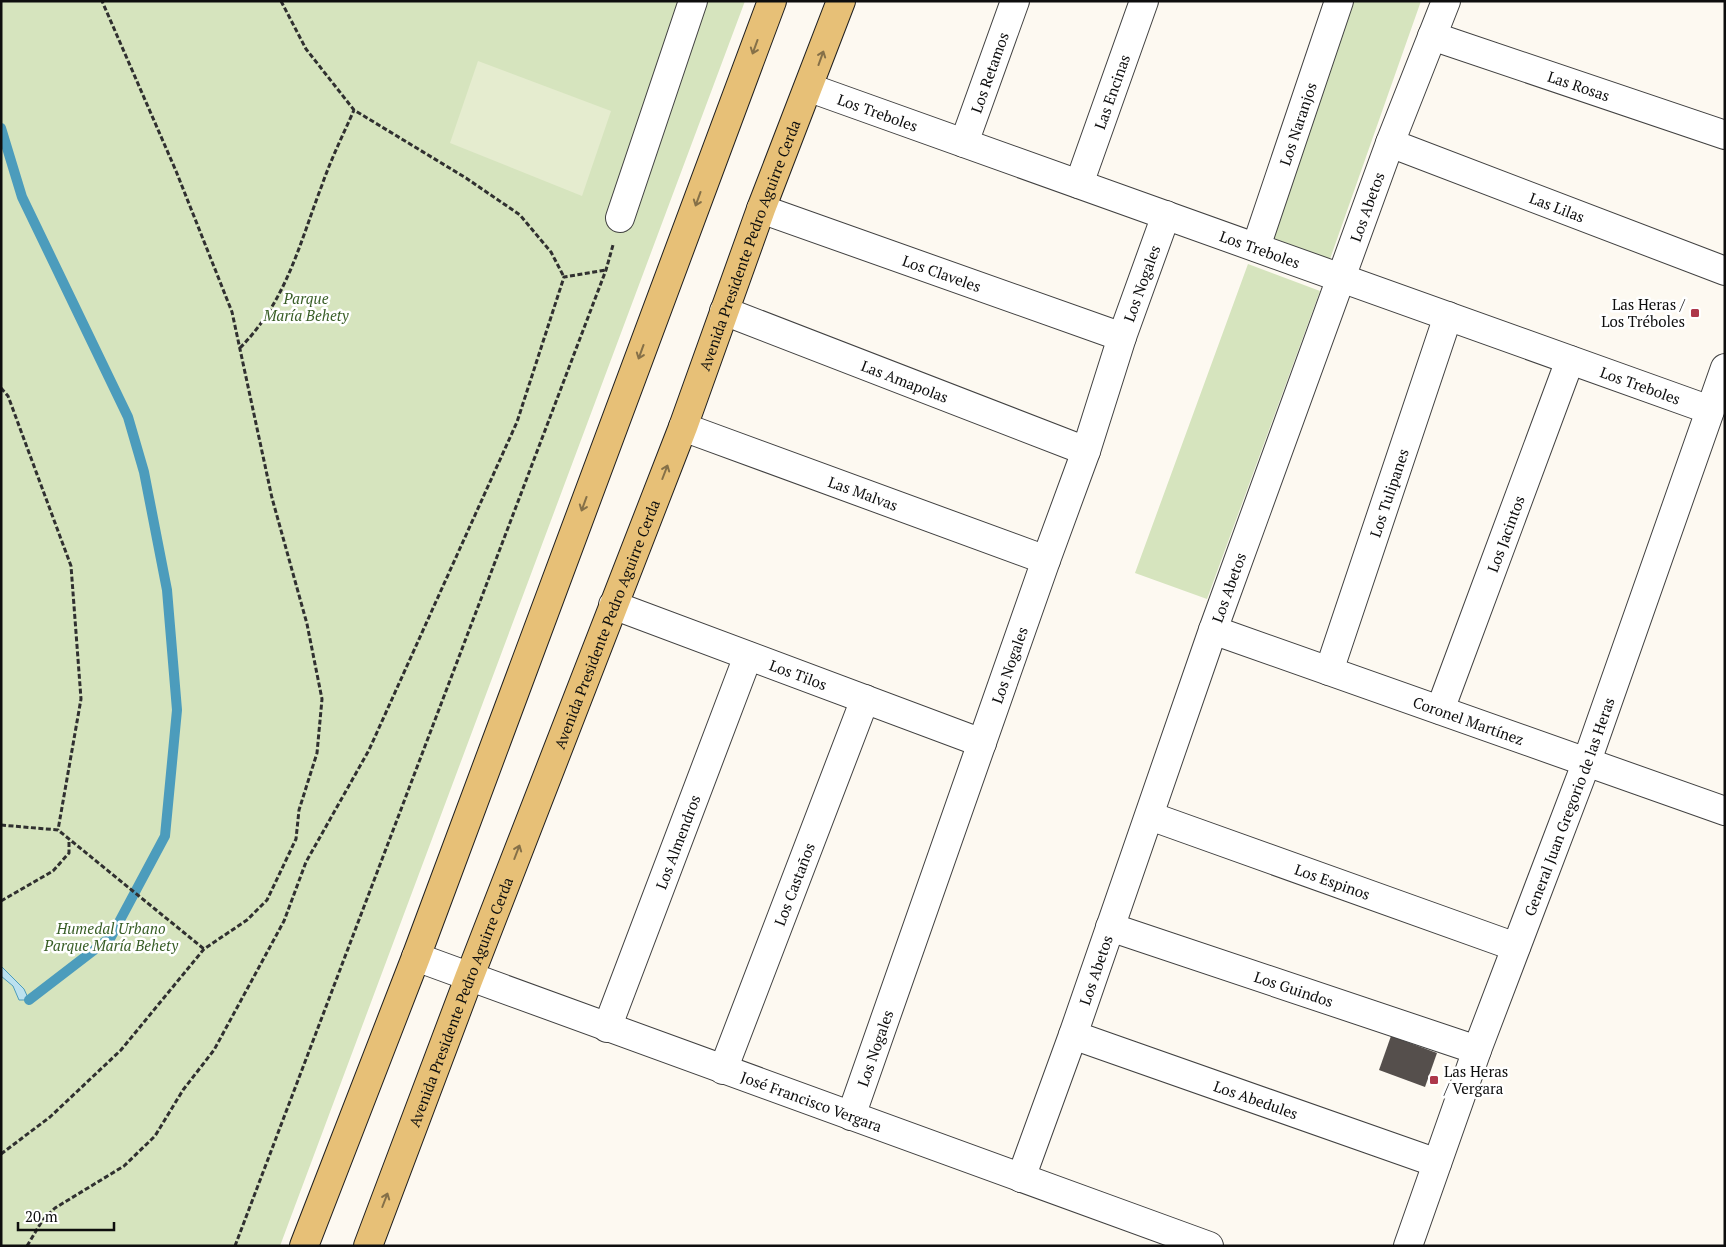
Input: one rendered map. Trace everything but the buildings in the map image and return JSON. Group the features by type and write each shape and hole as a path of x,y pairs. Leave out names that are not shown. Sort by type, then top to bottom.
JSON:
{"main road":[{"path":"304,1246 416,957 772,1"},
{"name":"Avenida Presidente Pedro Aguirre Cerda","path":"368,1246 468,978 683,427 724,311 810,88 841,1"}],"street":[{"path":"620,218 694,1"},
{"name":"Los Retamos","path":"964,143 1015,1"},
{"name":"Las Encinas","path":"1079,184 1144,1"},
{"name":"Los Naranjos","path":"1256,247 1339,1"},
{"name":"Los Abetos","path":"1021,1178 1150,816 1213,630 1390,143 1446,1"},
{"name":"Las Rosas","path":"1432,36 1725,136"},
{"name":"Los Treboles","path":"810,88 1710,410"},
{"name":"Las Lilas","path":"1390,143 1725,271"},
{"name":"Los Claveles","path":"762,209 1122,337"},
{"name":"Los Nogales","path":"851,1116 1086,451 1122,337 1166,215"},
{"name":"Las Amapolas","path":"724,311 1086,451"},
{"name":"Los Tulipanes","path":"1329,671 1448,316"},
{"name":"Los Jacintos","path":"1440,710 1570,360"},
{"name":"General Juan Gregorio de las Heras","path":"1408,1246 1477,1050 1587,761 1725,368"},
{"name":"Las Malvas","path":"683,427 1046,560"},
{"name":"Los Tilos","path":"613,605 982,743"},
{"name":"Coronel Martínez","path":"1213,630 1725,811"},
{"name":"Los Almendros","path":"607,1028 748,656"},
{"name":"Los Castaños","path":"723,1070 865,700"},
{"name":"Los Espinos","path":"1150,816 1516,947"},
{"name":"Los Guindos","path":"1110,927 1477,1050"},
{"name":"José Francisco Vergara","path":"416,957 468,978 1209,1246"},
{"name":"Los Abedules","path":"1073,1035 1437,1163"}],"path":[{"path":"1,1154 50,1117 121,1050 204,949 247,920 267,900 296,839 299,810 317,753 322,699 307,624 272,498 232,312 176,171 102,1"},
{"path":"27,1246 42,1221 55,1208 124,1166 154,1136 182,1090 214,1050 284,921 306,862 369,750 517,422 564,277 551,252 520,215 466,178 354,110 306,50 281,1"},
{"path":"240,348 260,328 291,274 322,184 354,110"},
{"path":"235,1246 606,270 564,277"},
{"path":"1,388 8,396 71,566 81,699 58,830"},
{"path":"1,825 58,830 204,949"},
{"path":"1,901 52,871 69,853 69,839"}],"green space":[{"name":"Parque María Behety","path":"1,1 745,1 280,1246 1,1246"},
{"path":"1350,1 1421,1 1330,259 1267,236"},
{"path":"478,61 611,111 582,196 450,143"},
{"path":"1248,264 1320,291 1207,599 1135,573"}],"water":[{"path":"1,966 24,989 29,1000 19,1000 13,986 1,976"}],"waterway":[{"path":"1,128 22,197 128,417 144,472 167,590 177,710 165,836 111,937 29,1000"}],"place":[{"name":"Las Heras / Los Tréboles","path":"1695,313"},
{"name":"Las Heras / Vergara","path":"1434,1080"}],"park label":[{"name":"Humedal Urbano Parque María Behety","path":"111,936"}]}
